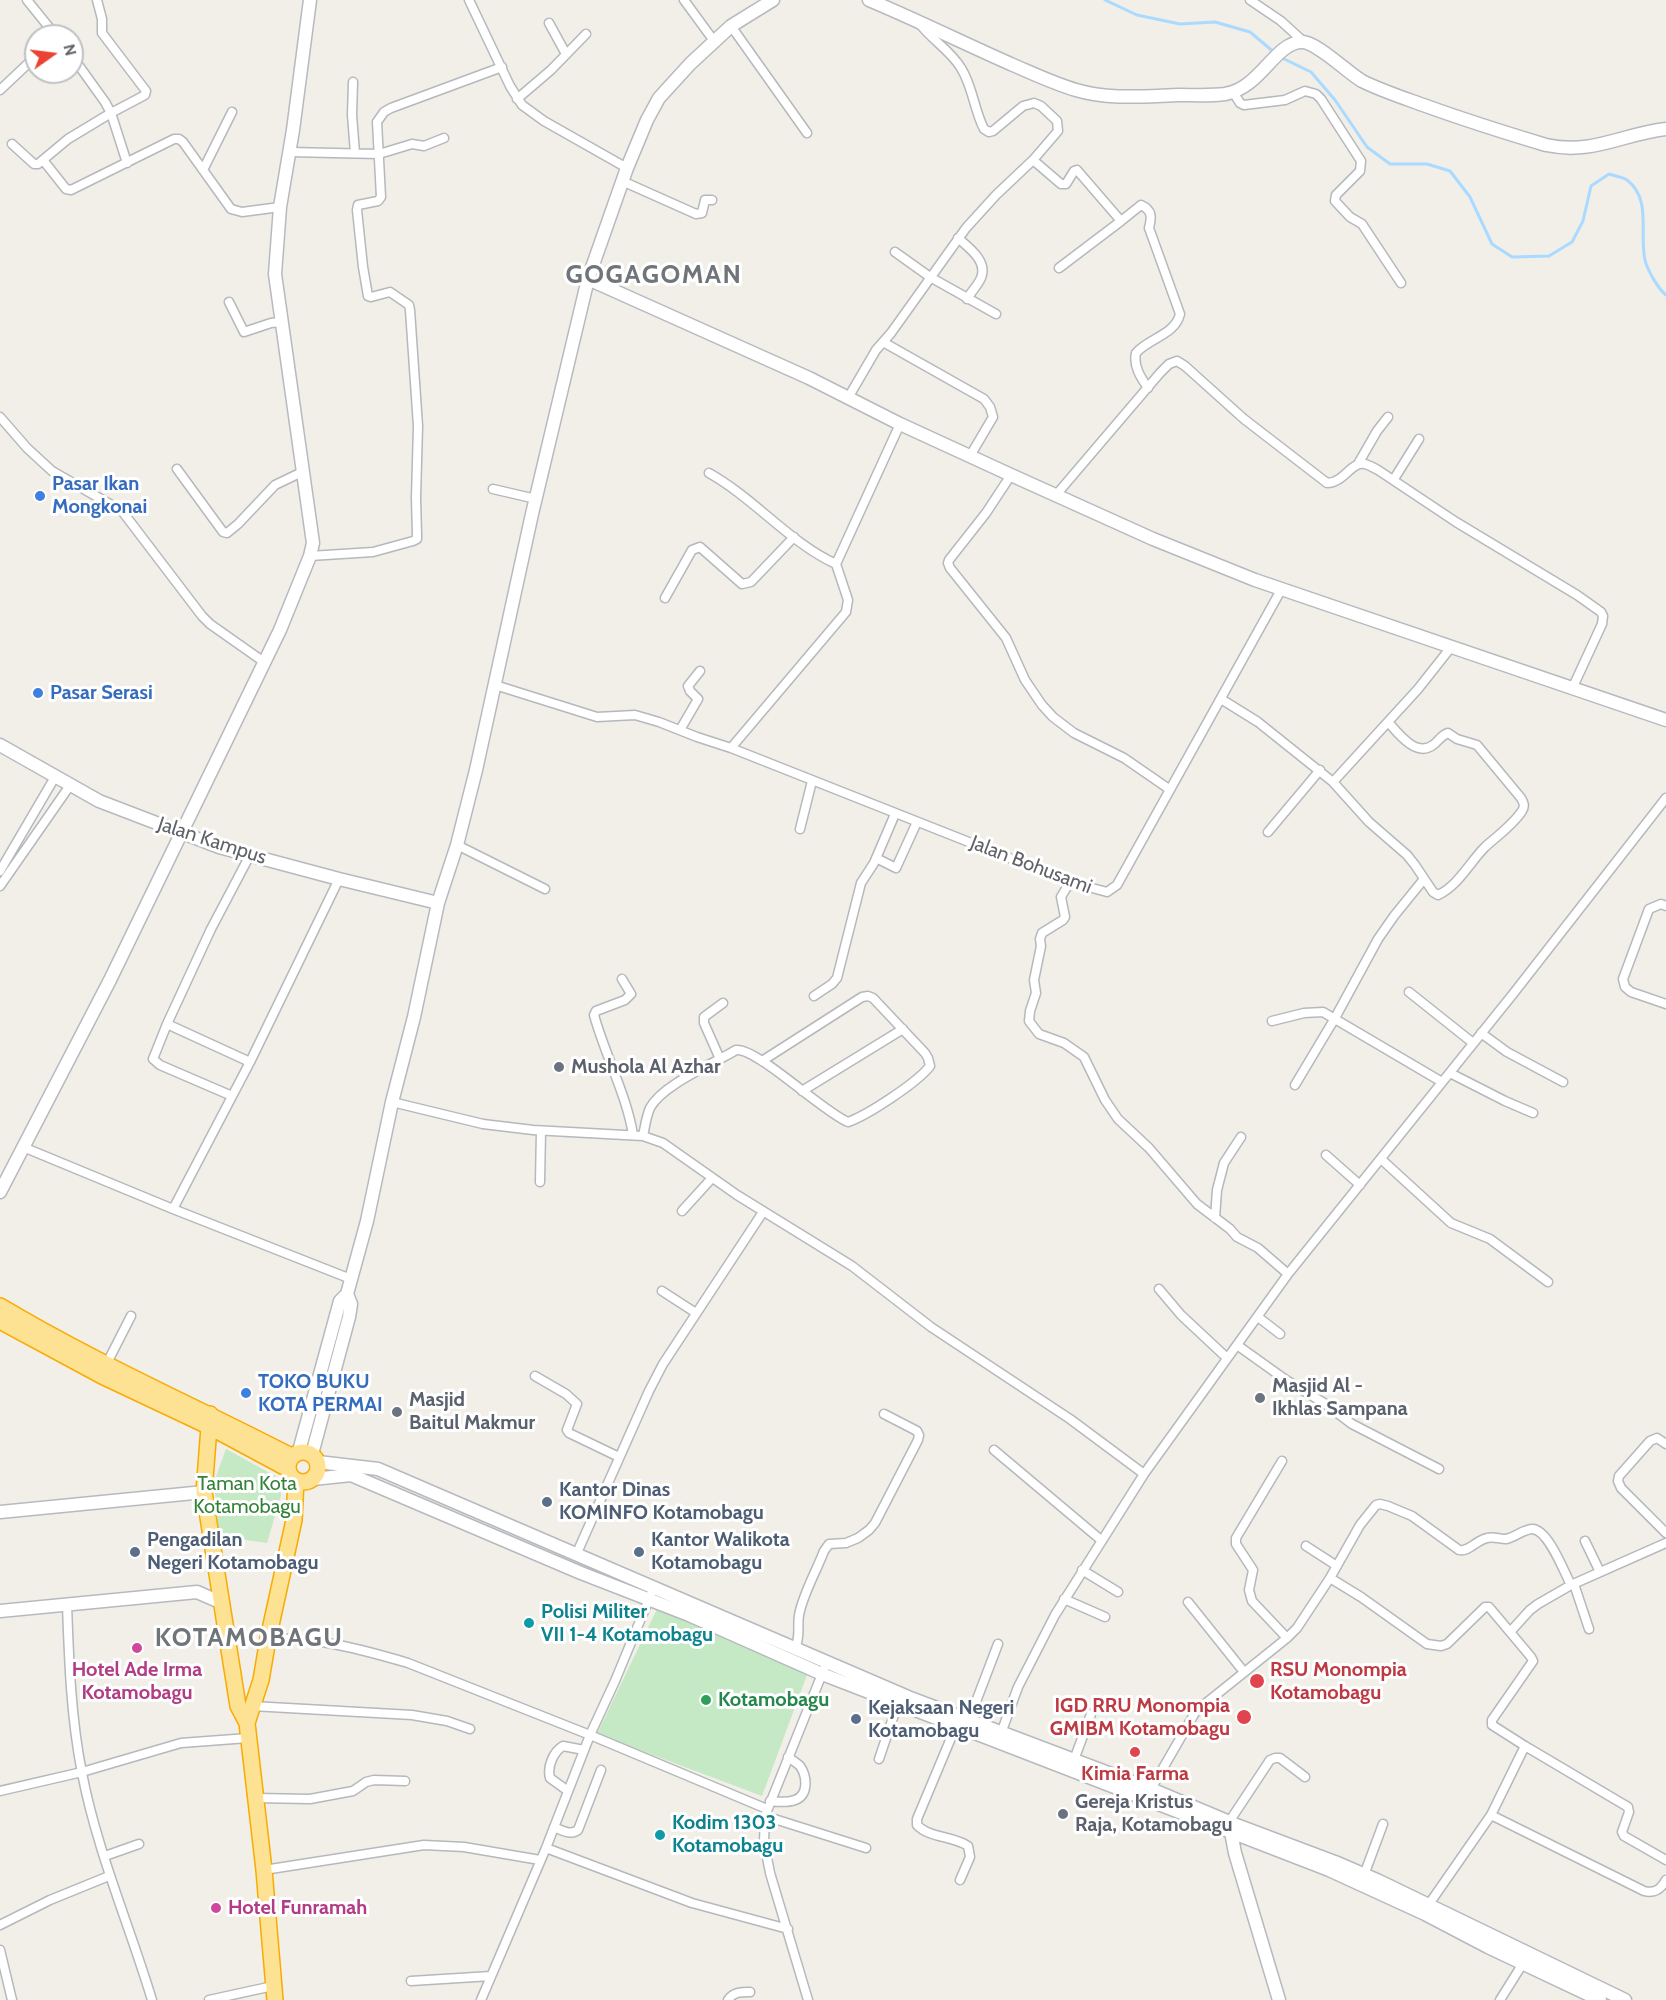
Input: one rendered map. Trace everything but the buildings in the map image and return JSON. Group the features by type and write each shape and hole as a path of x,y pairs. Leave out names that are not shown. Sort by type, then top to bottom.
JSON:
{"highway":[{"path":"0,1306 209,1420"},
{"path":"0,1321 112,1381 209,1420 301,1462"},
{"path":"209,1420 204,1492 238,1706 248,1731"},
{"path":"301,1462 304,1482 313,1479"},
{"path":"274,1993 264,1870 248,1731 252,1706 261,1680 294,1520 301,1462"},
{"path":"234,1676 261,1680"}],"street":[{"path":"27,0 46,24"},
{"path":"12,144 34,164 38,164 68,139 146,94 102,33 98,0"},
{"path":"0,1192 105,990 183,833 264,663 310,556 313,543 275,274 280,207 310,0"},
{"path":"469,0 517,99 544,121 627,168"},
{"path":"684,0 714,41"},
{"path":"773,0 731,26 659,98 627,168 588,279 477,765 457,845 438,903 367,1221 347,1294 340,1301 301,1462 378,1469 795,1649 824,1668 898,1703 956,1726 1074,1760 1151,1789 1329,1870 1426,1910"},
{"path":"868,0 1054,83 1083,92 1116,96 1233,92 1250,83 1282,50 1304,42"},
{"path":"1251,0 1281,21 1304,42 1323,52 1361,80 1465,119 1546,145 1559,148 1584,148 1666,129"},
{"path":"549,23 566,54"},
{"path":"848,398 876,350 958,238 980,211 1033,160 1058,131 1057,121 1041,106 1034,103 1023,106 993,131 989,132 984,129 963,70 920,23"},
{"path":"731,26 807,133"},
{"path":"517,99 586,34"},
{"path":"0,90 24,67"},
{"path":"310,556 373,552 413,541 417,536 418,446 410,310 409,305 390,292 368,296 360,242 358,205 378,201 381,197 377,122 384,112 502,67"},
{"path":"84,72 111,113 127,163"},
{"path":"353,82 352,115 355,153"},
{"path":"1233,92 1244,105 1286,100 1305,92 1316,94 1321,99 1361,161 1360,171 1335,195 1335,201 1350,217 1362,224 1401,283"},
{"path":"203,170 232,112"},
{"path":"289,152 379,154 412,144 424,146 444,138"},
{"path":"43,160 66,189 71,190 174,139 179,139 231,209 242,212 280,207"},
{"path":"1033,160 1061,184 1066,184 1077,170 1121,221"},
{"path":"622,181 696,214 702,213 705,200 712,200"},
{"path":"1059,268 1141,205 1150,212 1152,219 1149,228 1179,314 1178,322 1170,330 1136,353 1134,359 1136,367 1148,388"},
{"path":"958,238 976,255 982,270 981,278 967,299"},
{"path":"895,252 930,277 996,314"},
{"path":"588,279 1153,539 1281,590 1666,720"},
{"path":"229,302 245,333 271,323 281,322"},
{"path":"883,342 984,399 993,417 970,456"},
{"path":"1056,495 1169,364 1177,361 1244,419 1327,483 1338,481 1358,464 1388,417"},
{"path":"0,417 27,448 52,471 122,511 202,616 264,663"},
{"path":"836,564 900,424"},
{"path":"1394,479 1419,440"},
{"path":"1358,464 1364,464 1394,479 1456,522 1601,612 1602,624 1572,689"},
{"path":"177,469 223,532 227,533 275,485 302,471"},
{"path":"709,473 738,491 814,552 836,564 848,600 846,612 731,748"},
{"path":"1011,475 986,513 949,560 950,568 1006,638 1032,692 1053,717 1074,733 1125,758 1169,789"},
{"path":"493,489 536,499"},
{"path":"665,598 692,550 696,547 700,546 742,584 746,584 751,582 794,537"},
{"name":"Jalan Bohusami","path":"495,685 597,717 635,716 659,722 731,748 1070,882 1100,891 1112,890 1117,885 1281,590"},
{"path":"1334,782 1418,689 1452,646"},
{"path":"680,730 698,699 688,686 700,671"},
{"path":"1221,699 1258,722 1334,782 1369,822 1407,855 1434,894 1444,892 1516,819 1524,808 1524,804 1477,745 1457,739 1448,733 1440,736 1432,745 1420,748 1408,743 1388,722"},
{"name":"Jalan Kampus","path":"2,750 71,784 99,801 219,847 438,903"},
{"path":"1268,832 1320,770"},
{"path":"0,871 56,777"},
{"path":"800,829 812,781"},
{"path":"0,886 71,784"},
{"path":"1000,1738 1023,1675 1064,1599 1144,1474 1288,1274 1450,1073 1666,798"},
{"path":"814,996 837,978 861,883 876,858 895,814"},
{"path":"876,858 896,868 917,822"},
{"path":"457,845 545,890"},
{"path":"232,1096 160,1065 153,1059 211,929 250,855"},
{"path":"173,1209 250,1062 339,879"},
{"path":"1295,1085 1378,939 1424,879"},
{"path":"1070,882 1061,897 1065,917 1042,933 1040,939 1041,946 1034,980 1036,993 1029,1021 1039,1034 1064,1043 1084,1057 1105,1100 1118,1119 1149,1148 1197,1204 1230,1228 1237,1237 1258,1248 1288,1274"},
{"path":"1666,906 1661,904 1649,909 1623,979 1625,987 1631,992 1666,1004"},
{"path":"622,979 631,994 625,1000 596,1011 594,1015 629,1114 633,1136"},
{"path":"1409,992 1473,1043"},
{"path":"643,1136 651,1106 669,1088 740,1049 762,1061 844,1121 853,1120 866,1113 914,1081 930,1066 928,1058 903,1029 873,998 868,996 862,997 762,1061"},
{"path":"720,1059 704,1023 704,1017 723,1003"},
{"path":"1272,1021 1323,1012 1442,1082"},
{"path":"167,1024 250,1062"},
{"path":"802,1090 903,1029"},
{"path":"1481,1033 1507,1052 1563,1082"},
{"path":"1450,1073 1533,1113"},
{"path":"392,1102 483,1124 541,1131 643,1136 663,1143 763,1212 831,1252 931,1327 1070,1419 1144,1474"},
{"path":"540,1182 541,1131"},
{"path":"1215,1218 1217,1190 1224,1163 1241,1137"},
{"path":"23,1148 351,1279"},
{"path":"1326,1155 1360,1185"},
{"path":"1381,1159 1451,1223 1490,1239 1548,1282"},
{"path":"682,1211 712,1178"},
{"path":"576,1555 663,1364 763,1212"},
{"path":"1159,1289 1181,1315 1227,1358"},
{"path":"662,1291 696,1313"},
{"path":"105,1365 131,1316"},
{"path":"1258,1317 1280,1334"},
{"path":"1237,1345 1352,1424 1439,1469"},
{"path":"535,1376 566,1394 577,1404 567,1430 571,1436 619,1457"},
{"path":"795,1649 800,1636 799,1617 802,1605 824,1551 829,1544 846,1543 869,1530 918,1440 917,1431 884,1414"},
{"path":"1666,1444 1657,1438 1650,1441 1619,1476 1618,1481 1621,1488 1666,1533"},
{"path":"994,1450 1101,1540"},
{"path":"1282,1461 1236,1538 1236,1544 1253,1570 1249,1590 1252,1600 1287,1638"},
{"path":"313,1479 351,1475 581,1573 824,1668 969,1720 1000,1738 1231,1826 1290,1844 1364,1875 1426,1910 1526,1959 1600,2000"},
{"path":"0,1512 204,1492"},
{"path":"1151,1789 1196,1710 1297,1628 1330,1578 1360,1525 1372,1509 1380,1504 1412,1516 1459,1550 1464,1551 1488,1537 1505,1539 1526,1530 1538,1531 1550,1543 1573,1585 1589,1629"},
{"path":"1585,1541 1600,1572"},
{"path":"1510,1632 1530,1610 1573,1585 1666,1543"},
{"path":"1306,1546 1337,1566"},
{"path":"1082,1570 1118,1592"},
{"path":"197,1593 217,1577"},
{"path":"1330,1578 1427,1644 1441,1646 1447,1644 1485,1607 1493,1610 1533,1661 1492,1720 1492,1725 1628,1807 1629,1812 1622,1832 1624,1836 1666,1860"},
{"path":"481,2000 546,1848 590,1735 615,1682 654,1587"},
{"path":"0,1611 197,1593 220,1602"},
{"path":"1064,1599 1105,1617"},
{"path":"1188,1602 1244,1672"},
{"path":"68,1605 73,1706 82,1772 109,1876 136,1947 152,2000"},
{"path":"268,1639 288,1637 309,1640 408,1663 866,1848"},
{"path":"969,1720 998,1644"},
{"path":"808,2000 770,1873 764,1842 767,1809 824,1668"},
{"path":"879,1759 898,1703"},
{"path":"252,1706 412,1715 447,1721 470,1729"},
{"path":"1074,1760 1091,1714"},
{"path":"956,1726 917,1819 917,1825 922,1830 960,1841 968,1846 970,1857 960,1880"},
{"path":"0,1791 82,1772 181,1743 248,1731"},
{"path":"568,1791 550,1778 548,1771 553,1757 563,1746 584,1750"},
{"path":"1426,1910 1491,1815 1525,1746"},
{"path":"767,1809 794,1800 804,1792 806,1781 803,1773 799,1766 788,1757"},
{"path":"1276,1999 1235,1853 1231,1826 1270,1760 1280,1758 1305,1777"},
{"path":"554,1827 569,1833 578,1830 601,1770"},
{"path":"255,1798 310,1798 353,1791 366,1782 374,1780 405,1781"},
{"path":"1491,1815 1644,1891 1651,1893 1657,1891 1666,1880"},
{"path":"1364,1875 1383,1824"},
{"path":"105,1856 139,1844"},
{"path":"264,1870 424,1845 464,1847 540,1860"},
{"path":"546,1848 692,1903 788,1929"},
{"path":"0,1925 50,1900 109,1876"},
{"path":"0,1950 12,2000"},
{"path":"1500,2000 1526,1959"},
{"path":"1526,1959 1625,2000"},
{"path":"411,1981 491,1976"},
{"path":"728,2000 730,1996 737,1993 750,1992"},
{"path":"209,2000 274,1993"}],"green space":[{"name":"Taman Kota Kotamobagu","path":"226,1449 277,1477 281,1495 267,1543 219,1536 214,1482"},
{"name":"Kotamobagu","path":"659,1605 810,1667 762,1796 597,1734"}],"waterway":[{"path":"1105,0 1137,15 1180,24 1215,22 1250,32 1275,53"},
{"path":"1280,57 1311,72 1335,100 1367,147 1390,164 1427,164 1450,171 1470,197 1492,244 1512,257 1549,256 1572,242 1583,221 1591,186 1609,174 1627,180 1640,197 1646,264 1656,284 1666,295"}],"place":[{"name":"Pasar Ikan Mongkonai","path":"40,496"},
{"name":"Pasar Serasi","path":"38,693"},
{"name":"Mushola Al Azhar","path":"559,1067"},
{"name":"TOKO BUKU KOTA PERMAI","path":"246,1393"},
{"name":"Masjid Al - Ikhlas Sampana","path":"1260,1398"},
{"name":"Masjid Baitul Makmur","path":"397,1412"},
{"name":"Kantor Dinas KOMINFO Kotamobagu","path":"547,1502"},
{"name":"Pengadilan Negeri Kotamobagu","path":"135,1552"},
{"name":"Kantor Walikota Kotamobagu","path":"639,1552"},
{"name":"Polisi Militer VII 1-4 Kotamobagu","path":"529,1623"},
{"name":"Hotel Ade Irma Kotamobagu","path":"137,1648"},
{"name":"RSU Monompia Kotamobagu","path":"1257,1681"},
{"name":"Kotamobagu","path":"706,1700"},
{"name":"IGD RRU Monompia GMIBM Kotamobagu","path":"1244,1717"},
{"name":"Kejaksaan Negeri Kotamobagu","path":"856,1719"},
{"name":"Kimia Farma","path":"1135,1752"},
{"name":"Gereja Kristus Raja, Kotamobagu","path":"1063,1814"},
{"name":"Kodim 1303 Kotamobagu","path":"660,1835"},
{"name":"Hotel Funramah","path":"216,1908"}],"district":[{"name":"GOGAGOMAN","path":"654,275"},
{"name":"KOTAMOBAGU","path":"249,1638"}]}
